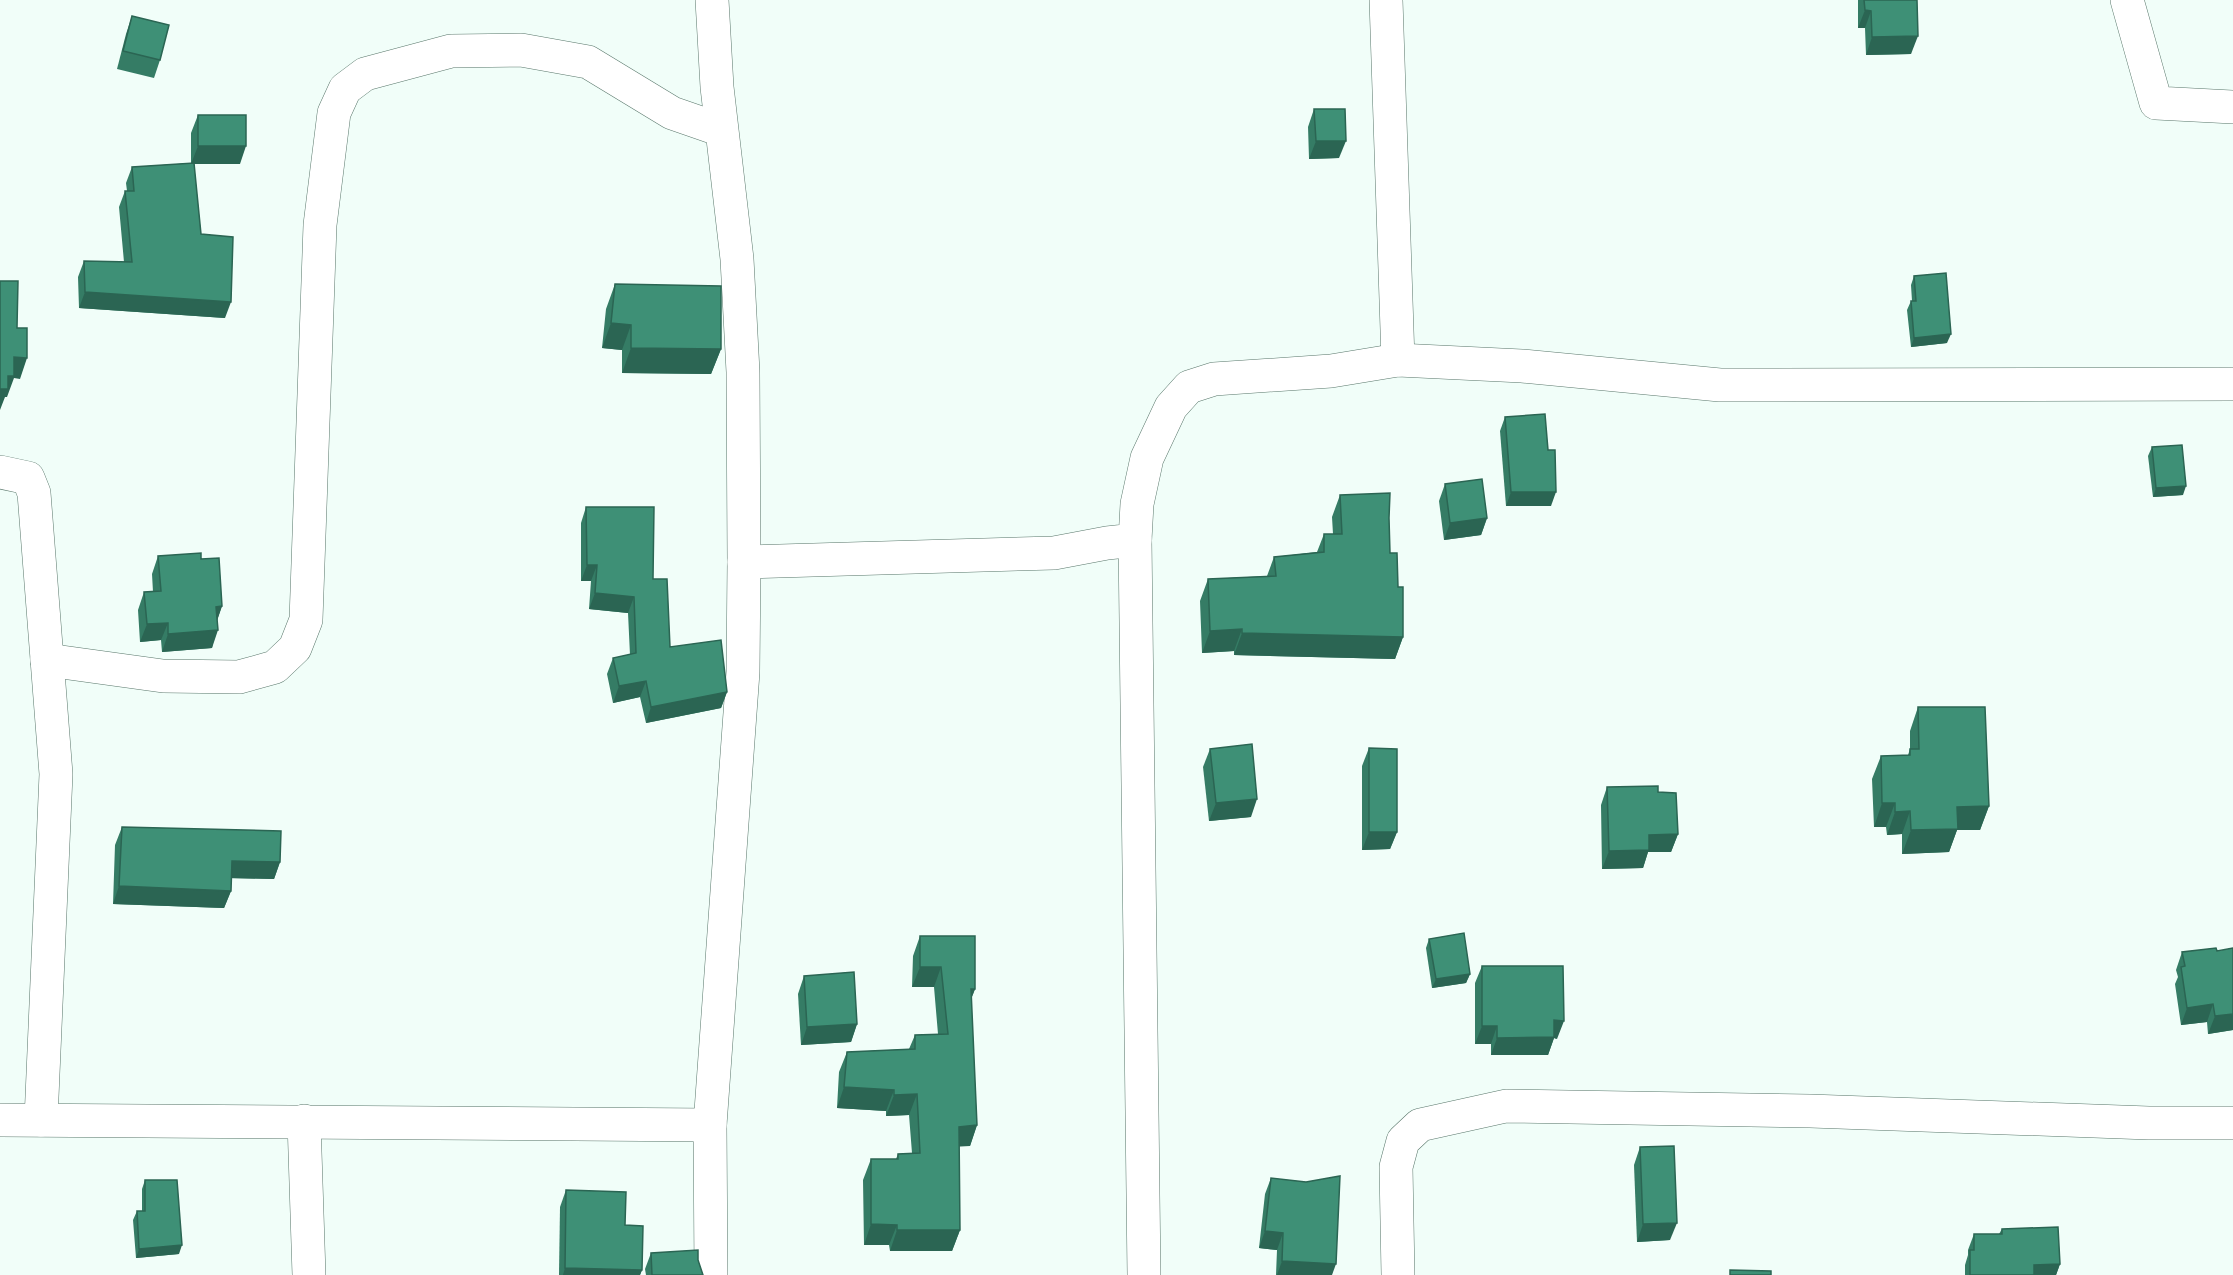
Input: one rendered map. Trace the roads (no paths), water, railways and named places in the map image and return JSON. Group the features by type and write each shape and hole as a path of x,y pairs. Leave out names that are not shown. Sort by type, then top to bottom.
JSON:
{"street":[{"path":"711,1275 710,1125 743,672 744,562 743,372 737,259 721,130 712,0"},
{"path":"1386,0 1398,360"},
{"path":"2127,0 2156,103 2233,107"},
{"path":"47,660 163,676 239,677 275,667 295,648 306,620 320,225 334,113 345,89 365,74 451,51 521,50 588,62 672,113 721,130"},
{"path":"1144,1275 1137,504 1147,458 1171,407 1189,387 1214,379 1331,371 1398,360 1522,366 1720,385 2233,384"},
{"path":"0,472 28,477 34,493 56,774 41,1120"},
{"path":"744,562 1054,554 1107,543 1136,540"},
{"path":"1398,1275 1396,1167 1403,1141 1420,1125 1506,1106 1810,1111 2149,1123 2233,1123"},
{"path":"0,1119 710,1125"},
{"path":"304,1121 309,1275"}]}
